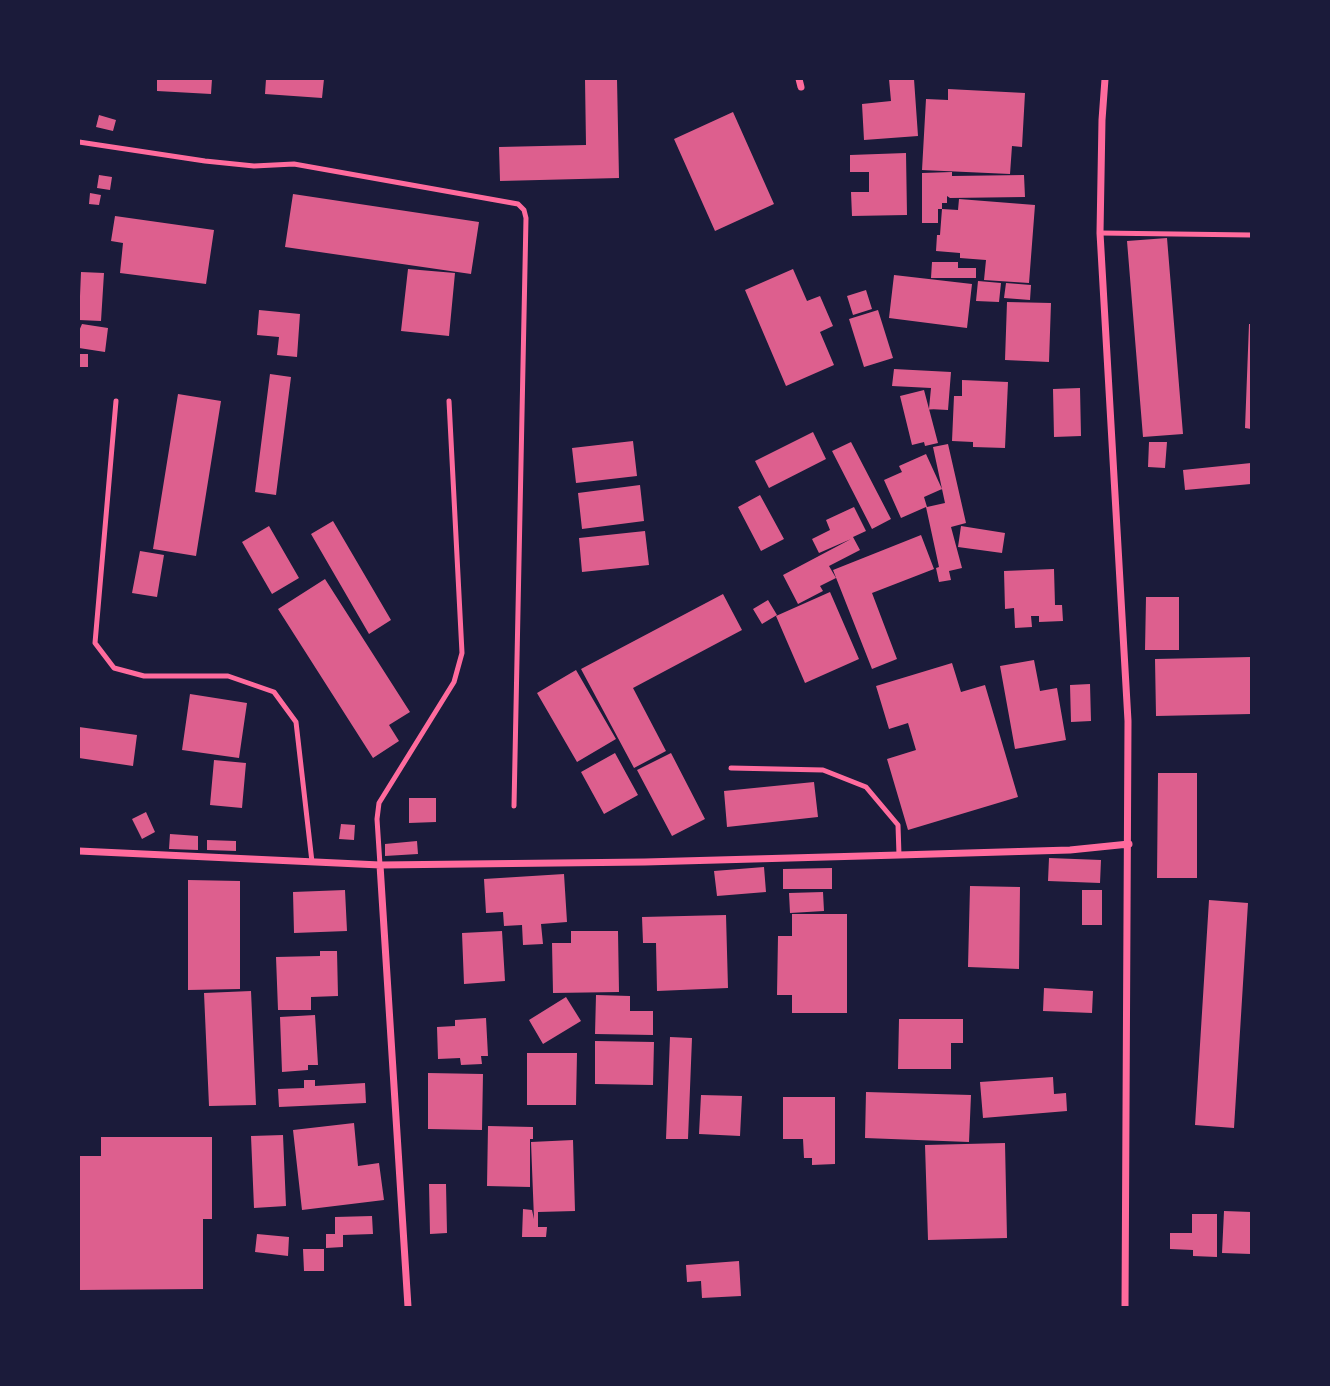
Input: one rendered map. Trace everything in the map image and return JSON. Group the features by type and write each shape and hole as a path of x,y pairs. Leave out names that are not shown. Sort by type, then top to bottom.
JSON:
{"street":[{"path":"1105,79 1100,233 1128,721 1125,1307"},
{"path":"79,851 380,865 645,862 899,855 1070,850 1129,844"},
{"path":"380,865 408,1307"}],"lane":[{"path":"79,142 205,161 254,166 294,164 518,204 524,210 526,218 513,806"},
{"path":"1100,233 1251,234"},
{"path":"116,401 96,643 114,668 145,676 228,676 274,692 296,722 312,862"},
{"path":"380,865 377,819 379,803 454,682 462,653 449,401"},
{"path":"731,768 823,770 866,787 898,825 899,855"}],"building":[{"path":"157,79 212,79 211,94 157,91"},
{"path":"266,79 324,79 322,98 265,94"},
{"path":"585,79 617,79 619,178 500,181 499,147 586,145"},
{"path":"889,79 914,79 918,136 864,140 862,104 891,101"},
{"path":"948,89 1025,93 1022,147 1012,146 1010,174 922,170 926,99 948,100"},
{"path":"733,112 774,204 715,231 674,139"},
{"path":"99,115 116,120 113,131 96,127"},
{"path":"906,153 907,215 852,216 851,192 869,192 869,172 850,172 850,155"},
{"path":"952,172 952,176 1024,175 1025,197 947,196 947,203 942,203 942,209 938,209 938,223 922,223 922,173"},
{"path":"99,175 112,177 110,190 97,188"},
{"path":"90,193 101,195 99,205 89,204"},
{"path":"293,194 479,222 471,274 285,247"},
{"path":"959,199 1035,205 1029,283 984,280 986,260 960,258 960,253 936,251 942,209 958,210"},
{"path":"115,216 214,230 206,284 120,273 123,243 111,241"},
{"path":"1167,238 1183,434 1143,437 1127,241"},
{"path":"932,262 958,262 958,268 976,268 976,278 931,278"},
{"path":"408,269 455,273 449,336 401,331"},
{"path":"793,269 807,301 820,296 833,326 820,332 834,365 786,386 745,290"},
{"path":"81,272 104,273 101,321 79,320"},
{"path":"894,275 972,284 967,328 889,318"},
{"path":"978,281 1001,283 999,302 976,301"},
{"path":"1006,283 1031,285 1030,300 1004,298"},
{"path":"866,290 872,309 853,315 847,296"},
{"path":"1007,302 1051,303 1049,362 1005,360"},
{"path":"259,310 300,314 297,357 277,355 279,337 257,335"},
{"path":"878,310 893,358 864,367 849,319"},
{"path":"82,324 108,328 105,352 79,348 79,331"},
{"path":"1251,324 1251,429 1245,428"},
{"path":"79,354 88,354 88,367 79,367"},
{"path":"894,369 951,372 948,410 929,409 931,388 892,386"},
{"path":"270,374 291,377 276,495 255,492"},
{"path":"962,380 1008,382 1005,448 973,447 973,442 952,441 954,396 962,396"},
{"path":"1080,388 1081,436 1054,437 1053,389"},
{"path":"924,390 938,443 912,445 900,396"},
{"path":"178,394 221,401 196,556 153,549"},
{"path":"813,432 826,459 769,488 755,461"},
{"path":"633,441 637,476 576,483 572,448"},
{"path":"851,442 891,519 872,529 832,451"},
{"path":"1149,442 1167,442 1165,468 1148,467"},
{"path":"948,444 966,523 951,527 962,568 949,571 951,580 939,582 936,568 939,567 926,507 901,518 884,480 902,472 899,466 926,454 942,489 933,447","holes":["942,489 945,503 927,507 924,497"]},
{"path":"1251,463 1251,484 1185,490 1183,470"},
{"path":"640,485 644,521 582,529 578,493"},
{"path":"760,495 784,539 761,551 738,507"},
{"path":"854,507 866,531 853,537 860,550 829,566 836,578 820,586 823,591 798,604 783,575 851,539 819,553 812,539 830,530 826,520"},
{"path":"333,521 391,620 369,634 311,534"},
{"path":"269,526 299,578 272,594 242,542"},
{"path":"961,526 1005,533 1002,553 958,547"},
{"path":"645,531 649,565 582,572 579,538"},
{"path":"921,535 934,569 872,593 897,659 872,669 833,570"},
{"path":"140,551 164,555 157,597 132,593"},
{"path":"1054,569 1055,605 1062,605 1063,621 1039,622 1039,616 1031,616 1032,627 1015,628 1014,608 1005,609 1004,571"},
{"path":"325,579 410,712 389,725 399,741 373,758 278,609"},
{"path":"830,592 859,659 805,683 776,616"},
{"path":"723,594 742,630 633,688 666,751 634,768 581,669"},
{"path":"1146,597 1179,597 1179,650 1145,650"},
{"path":"768,600 777,615 762,624 753,609"},
{"path":"1251,657 1251,714 1156,716 1155,659"},
{"path":"1034,660 1040,691 1057,688 1066,740 1015,749 1000,666"},
{"path":"952,663 961,692 985,685 1018,797 908,830 887,759 916,750 908,723 889,729 876,686"},
{"path":"576,670 616,739 577,762 537,693"},
{"path":"1090,684 1091,721 1071,722 1070,685"},
{"path":"190,694 247,703 239,758 182,750"},
{"path":"79,727 137,735 133,766 79,758"},
{"path":"615,753 638,795 604,814 581,772"},
{"path":"671,753 705,819 672,836 637,770"},
{"path":"214,760 246,763 242,808 210,805"},
{"path":"1158,773 1197,773 1197,878 1157,878"},
{"path":"814,782 818,817 727,827 724,791"},
{"path":"409,798 436,798 436,822 409,823"},
{"path":"146,812 155,832 142,839 132,819"},
{"path":"341,824 355,825 354,840 339,839"},
{"path":"170,834 198,836 198,850 169,849"},
{"path":"207,840 236,841 236,851 207,850"},
{"path":"417,841 418,854 385,856 385,844"},
{"path":"1049,858 1101,860 1100,883 1048,881"},
{"path":"764,867 766,892 717,896 714,871"},
{"path":"832,868 832,889 783,889 783,869"},
{"path":"564,874 567,922 541,924 543,944 523,945 522,925 504,926 503,912 486,913 484,879"},
{"path":"188,880 240,881 240,989 188,990"},
{"path":"970,886 1020,887 1019,969 968,967"},
{"path":"345,890 347,931 294,933 293,892"},
{"path":"1082,890 1102,890 1102,925 1082,925"},
{"path":"823,892 824,911 790,913 789,893"},
{"path":"1209,900 1248,903 1234,1128 1195,1125"},
{"path":"792,914 847,914 847,1013 792,1013 792,995 777,995 778,936 792,936"},
{"path":"726,915 728,988 657,991 656,943 643,943 642,917"},
{"path":"502,931 505,981 464,984 462,933"},
{"path":"571,931 618,931 619,992 553,993 552,943 571,943"},
{"path":"320,951 337,951 338,996 311,997 311,1010 278,1010 276,957 320,956"},
{"path":"1044,988 1093,991 1092,1013 1043,1011"},
{"path":"251,991 256,1105 209,1106 204,993"},
{"path":"596,995 630,996 630,1011 653,1011 653,1035 595,1034"},
{"path":"566,997 581,1021 543,1044 529,1020"},
{"path":"315,1015 318,1065 308,1065 308,1070 282,1072 280,1017"},
{"path":"486,1018 488,1056 481,1056 482,1064 461,1065 460,1058 438,1059 437,1027 455,1026 455,1020"},
{"path":"899,1019 963,1019 963,1043 951,1043 951,1069 898,1069"},
{"path":"670,1037 692,1038 688,1139 666,1139"},
{"path":"595,1041 654,1042 653,1085 595,1084"},
{"path":"527,1053 577,1053 576,1105 527,1105"},
{"path":"428,1073 483,1074 482,1130 428,1129"},
{"path":"1053,1077 1054,1094 1066,1093 1067,1111 983,1118 980,1082"},
{"path":"304,1080 315,1080 315,1086 365,1083 366,1103 279,1107 278,1089 304,1088"},
{"path":"866,1092 971,1095 969,1142 865,1138"},
{"path":"701,1095 742,1096 740,1136 699,1134"},
{"path":"783,1097 835,1097 835,1164 812,1165 812,1158 804,1158 803,1139 783,1139"},
{"path":"354,1123 358,1166 379,1163 384,1200 302,1210 293,1130"},
{"path":"488,1126 533,1127 533,1139 530,1139 530,1187 487,1186"},
{"path":"283,1135 286,1206 254,1208 251,1136"},
{"path":"101,1137 212,1137 212,1219 203,1219 203,1289 79,1290 79,1156 101,1156"},
{"path":"573,1140 575,1211 538,1212 538,1227 547,1227 546,1237 522,1237 523,1209 532,1210 534,1219 531,1142"},
{"path":"1005,1143 1007,1238 928,1240 925,1145"},
{"path":"429,1184 446,1184 447,1233 430,1234"},
{"path":"1224,1211 1251,1212 1251,1254 1222,1253"},
{"path":"1192,1214 1217,1214 1217,1257 1193,1256 1193,1250 1170,1249 1170,1233 1192,1233"},
{"path":"372,1216 373,1234 343,1235 343,1247 326,1248 326,1234 335,1234 335,1217"},
{"path":"257,1234 289,1237 288,1256 255,1252"},
{"path":"303,1249 324,1249 324,1271 304,1271"},
{"path":"739,1261 741,1296 702,1298 701,1281 687,1282 686,1265"}]}
